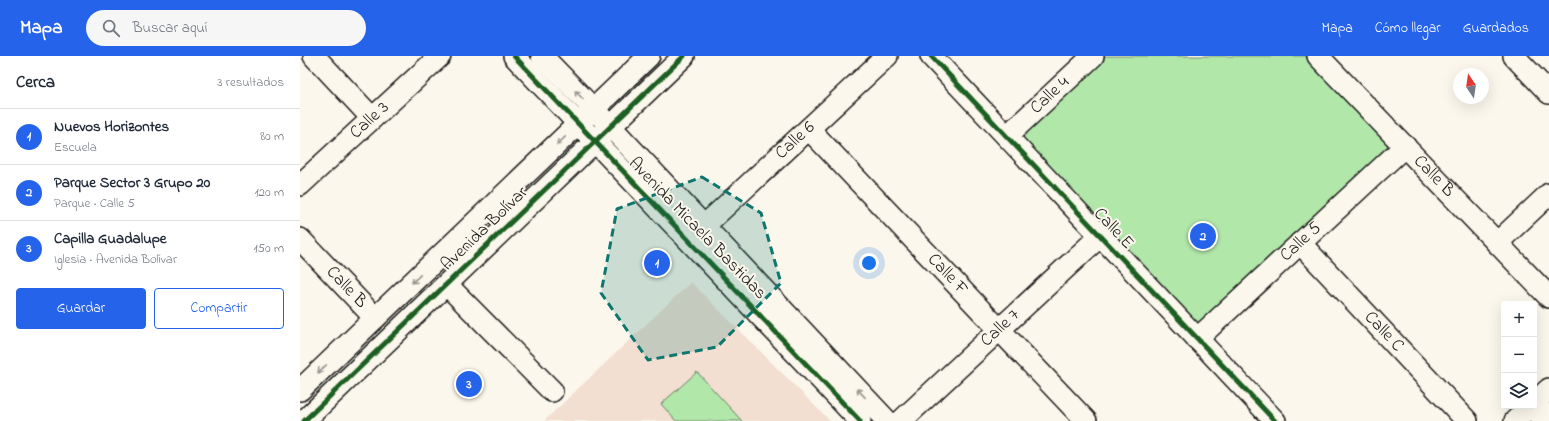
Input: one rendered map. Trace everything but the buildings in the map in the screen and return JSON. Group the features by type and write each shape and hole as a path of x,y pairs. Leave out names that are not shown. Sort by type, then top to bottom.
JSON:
{"street":[{"path":"314,56 372,118"},
{"name":"Calle 3","path":"300,185 440,56"},
{"name":"Avenida Micaela Bastidas","path":"514,56 860,421"},
{"name":"Avenida Micaela Bastidas","path":"542,56 611,127 888,421"},
{"name":"Avenida Bolívar","path":"300,390 649,56"},
{"name":"Avenida Bolívar","path":"304,421 684,56"},
{"name":"Calle 6","path":"704,226 887,56"},
{"name":"Calle E","path":"931,56 1275,421"},
{"name":"Calle 4","path":"1007,136 1093,56"},
{"name":"Calle B","path":"1318,56 1549,298"},
{"path":"1514,56 1549,93"},
{"name":"Calle F","path":"809,129 1086,421"},
{"name":"Calle 5","path":"1198,339 1404,146"},
{"path":"1497,243 1549,194"},
{"name":"Calle 7","path":"901,421 1100,236"},
{"name":"Calle B","path":"300,239 375,318"},
{"name":"Calle C","path":"1300,243 1468,421"},
{"path":"447,285 552,392"},
{"path":"1537,400 1549,389"},
{"path":"1515,421 1528,409"},
{"path":"1541,421 1549,414"}],"highlighted area":[{"path":"702,177 761,213 781,283 717,347 648,360 601,293 617,209"}],"shaded area":[{"path":"691,282 830,421 544,421"}],"green space":[{"path":"1102,56 1305,56 1390,144 1199,328 1016,136"},
{"path":"697,372 742,421 676,421 661,404"}],"cycle path":[{"path":"514,56 860,421"},
{"path":"304,421 684,56"},
{"path":"931,56 1275,421"}],"place":[{"name":"Parque Sector 3 Grupo 20","path":"1203,236"},
{"name":"Nuevos Horizontes","path":"657,263"},
{"name":"Capilla Guadalupe","path":"469,384"}]}
